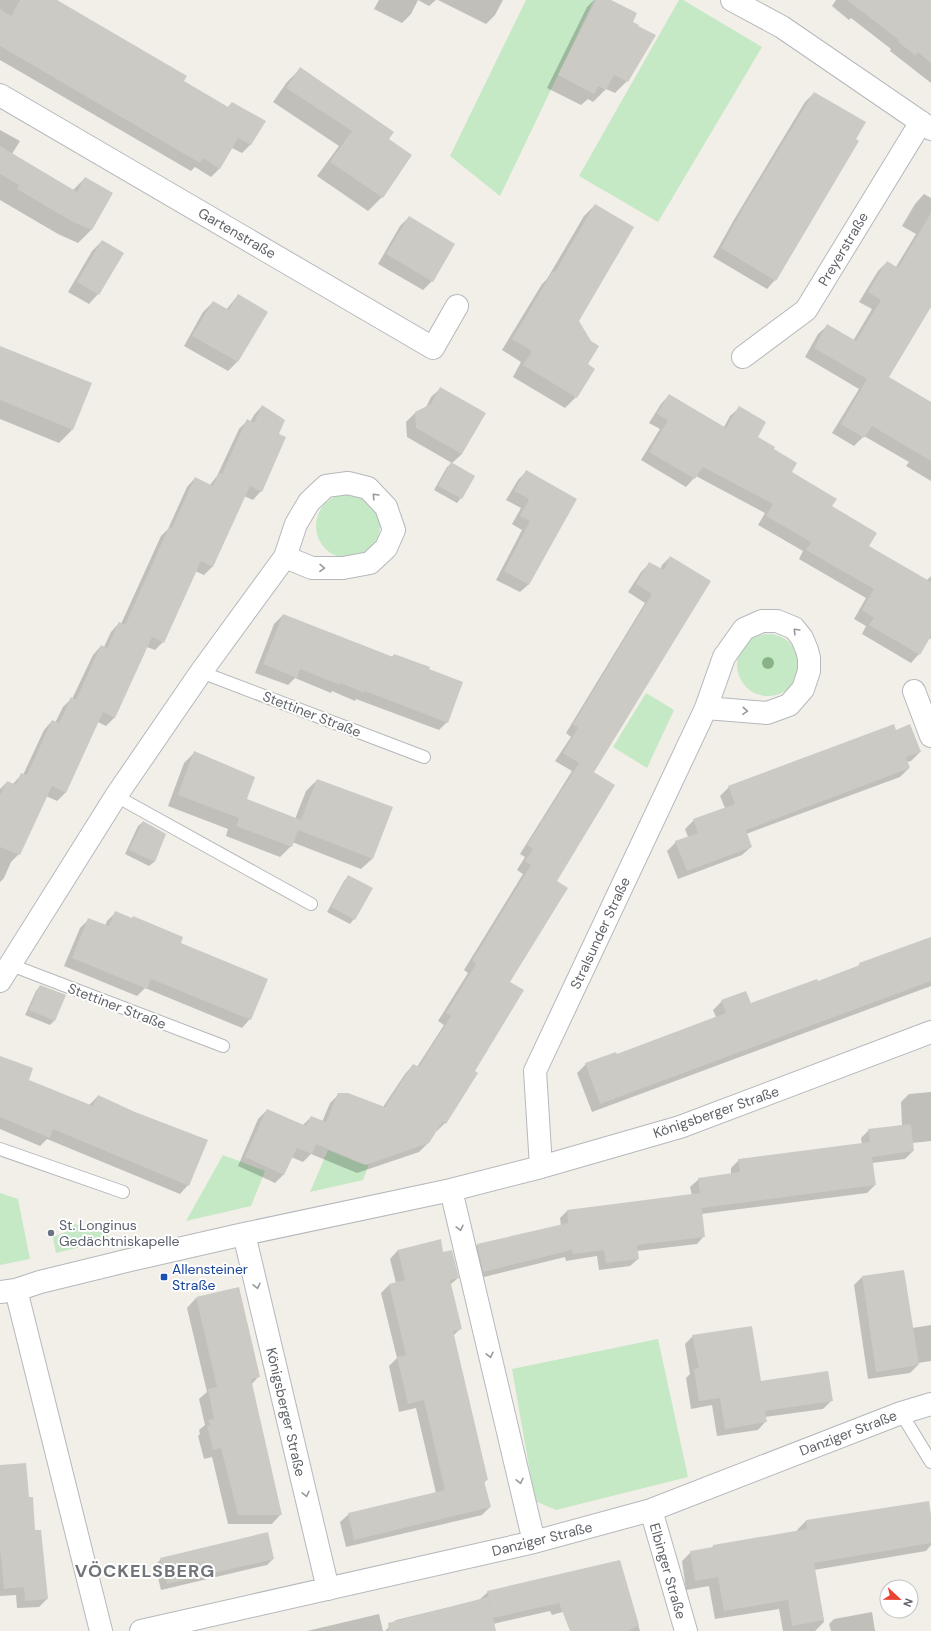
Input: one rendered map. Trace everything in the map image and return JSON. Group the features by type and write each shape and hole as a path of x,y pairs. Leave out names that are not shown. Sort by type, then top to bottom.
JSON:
{"street":[{"name":"Preyerstraße","path":"732,0 782,27 926,125 806,310 743,357"},
{"name":"Gartenstraße","path":"0,95 433,348 457,306"},
{"name":"Stettiner Straße","path":"5,973 116,796 201,672 285,557 299,519 309,502 326,486 348,483 368,488 386,507 394,530 386,548 370,563 343,568 312,568 285,557"},
{"name":"Stralsunder Straße","path":"541,1167 535,1071 706,708 724,657 744,629 762,621 777,621 794,628 802,638 807,650 809,658 809,671 803,689 789,705 767,713 706,708"},
{"path":"914,691 931,736"},
{"name":"Königsberger Straße","path":"8,1291 130,1260 451,1190 541,1167 680,1127 931,1032"},
{"path":"451,1190 534,1542"},
{"name":"Königsberger Straße","path":"244,1234 328,1590"},
{"path":"8,1291 101,1631"},
{"name":"Danziger Straße","path":"141,1631 328,1590 534,1542 651,1510 902,1413 931,1404"},
{"name":"Elbinger Straße","path":"651,1510 686,1631"}],"lane":[{"name":"Stettiner Straße","path":"201,672 424,757"},
{"path":"116,796 311,904"},
{"name":"Stettiner Straße","path":"5,973 223,1046"},
{"path":"0,1149 123,1192"},
{"path":"902,1413 931,1462"}],"green space":[{"path":"526,0 594,0 500,196 450,156"},
{"path":"679,0 683,0 762,47 658,222 579,176"},
{"path":"348,494 366,500 374,508 380,526 374,544 366,552 348,558 330,552 322,544 316,526 322,508 330,500"},
{"path":"762,634 774,634 790,643 797,653 799,665 797,677 790,687 774,696 762,696 751,691 742,682 737,671 737,659 742,648 751,639"},
{"path":"646,693 674,710 647,768 613,747"},
{"path":"328,1150 362,1164 364,1162 369,1164 363,1180 310,1192"},
{"path":"223,1155 265,1171 251,1206 186,1221"},
{"path":"0,1193 18,1199 30,1259 0,1265"},
{"path":"71,1223 106,1233 108,1237 106,1241 56,1253 53,1237 71,1230"},
{"path":"658,1339 688,1477 556,1510 535,1501 512,1369"}],"building":[{"path":"20,0 57,0 187,76 184,81 228,107 232,102 266,121 251,145 238,138 220,169 203,158 200,163 0,46 0,9 11,16"},
{"path":"596,0 611,0 637,13 633,22 656,35 628,82 614,75 606,90 598,86 594,94 558,75"},
{"path":"847,0 931,0 931,63 918,52 915,55 898,42 899,40"},
{"path":"300,67 394,132 389,139 412,155 383,198 330,162 352,131 286,88"},
{"path":"814,92 866,122 856,139 859,141 776,281 721,248 743,208"},
{"path":"0,146 77,192 85,177 113,193 92,230 71,221 17,189 19,185 0,174"},
{"path":"595,204 634,227 579,321 591,341 599,346 588,364 595,369 577,398 523,365 532,351 512,339 553,271 555,272"},
{"path":"931,213 931,307 889,377 931,402 931,461 872,426 864,438 841,424 867,379 814,348 827,324 856,341 881,300 868,292 887,261 898,268"},
{"path":"409,216 455,244 433,282 386,254"},
{"path":"102,240 124,253 99,295 77,282"},
{"path":"238,294 268,312 238,362 192,336 213,301 229,310"},
{"path":"0,346 92,383 73,430 0,400"},
{"path":"440,387 486,413 462,454 416,428 415,412 431,404"},
{"path":"669,394 726,428 739,406 766,422 758,437 797,463 792,472 837,499 832,506 877,533 869,546 931,582 931,636 920,655 869,625 874,618 862,610 874,589 806,550 811,542 766,516 773,504 703,467 695,479 649,452 668,420 657,414"},
{"path":"262,405 285,420 279,434 286,437 262,492 250,486 213,567 201,561 164,643 152,637 115,718 103,712 66,793 52,786 20,855 0,847 0,795 7,781 16,785 21,773 27,775 52,720 59,723 71,697 76,700 101,645 107,648 119,622 125,625 169,527 172,528 195,477 213,486 219,472 222,474 247,419 254,423"},
{"path":"451,462 475,476 462,499 438,486"},
{"path":"526,470 577,499 529,585 504,571 530,521 520,516 529,499 514,491"},
{"path":"670,556 711,581 594,772 563,753 578,728 573,724 652,594 636,584 649,562 664,570"},
{"path":"283,614 393,657 394,654 430,667 429,669 463,682 448,723 365,691 364,693 341,683 340,685 300,669 297,678 263,664"},
{"path":"894,724 896,730 910,724 921,752 906,757 910,768 746,830 752,847 687,871 675,841 698,833 693,819 735,804 728,786"},
{"path":"194,751 255,777 247,799 301,820 317,779 393,807 373,859 298,830 292,847 236,826 239,818 178,795"},
{"path":"579,763 615,785 557,881 568,888 510,982 524,990 475,1071 478,1073 446,1124 443,1121 429,1143 366,1165 316,1144 312,1154 297,1148 284,1175 245,1157 267,1109 306,1126 311,1116 326,1122 338,1093 348,1093 385,1107 413,1064 419,1067 451,1016 446,1013 476,964 472,961 531,865 525,861 533,849 527,845"},
{"path":"143,821 166,834 155,862 129,850"},
{"path":"348,875 373,888 355,920 331,907"},
{"path":"115,911 132,918 133,916 183,937 181,943 268,979 251,1020 151,979 147,989 72,958 88,918 109,926"},
{"path":"931,937 931,981 600,1104 585,1063 616,1052 617,1054 726,1013 721,1000 746,991 751,1003 817,979 818,981 860,965 859,963"},
{"path":"40,985 66,995 55,1021 29,1010"},
{"path":"0,1056 33,1068 29,1080 93,1106 98,1095 135,1112 208,1140 189,1186 53,1129 50,1138 0,1117"},
{"path":"911,1124 914,1151 872,1157 876,1185 702,1208 698,1178 740,1172 738,1159 870,1142 868,1129"},
{"path":"700,1193 705,1237 637,1245 639,1259 606,1263 604,1250 573,1254 572,1250 483,1272 477,1244 568,1223 567,1210"},
{"path":"441,1239 443,1252 452,1250 459,1278 450,1280 462,1329 453,1331 488,1480 484,1481 491,1507 354,1540 348,1513 445,1490 424,1400 408,1404 397,1357 406,1355 389,1284 405,1280 398,1250"},
{"path":"904,1270 919,1365 876,1372 862,1276"},
{"path":"239,1287 260,1377 251,1379 282,1515 238,1515 221,1448 213,1450 207,1426 210,1425 208,1420 214,1419 208,1389 217,1387 196,1297"},
{"path":"752,1326 761,1381 828,1371 833,1401 765,1411 767,1422 725,1429 720,1398 699,1401 694,1369 699,1368 692,1335"},
{"path":"26,1463 29,1497 33,1497 35,1530 41,1530 48,1599 25,1601 24,1587 4,1589 0,1547 0,1465"},
{"path":"929,1501 931,1515 931,1543 814,1563 824,1620 792,1626 788,1600 724,1611 718,1577 695,1581 690,1551 713,1547 713,1545 807,1529 806,1520"},
{"path":"268,1532 274,1559 167,1584 160,1558"},
{"path":"620,1560 639,1625 628,1631 570,1631 559,1603 493,1618 487,1591"},
{"path":"488,1597 496,1631 389,1631 388,1623"}],"place":[{"name":"St. Longinus Gedächtniskapelle","path":"51,1233"},
{"name":"Allensteiner Straße","path":"164,1277"}],"district":[{"name":"VÖCKELSBERG","path":"145,1571"}]}
